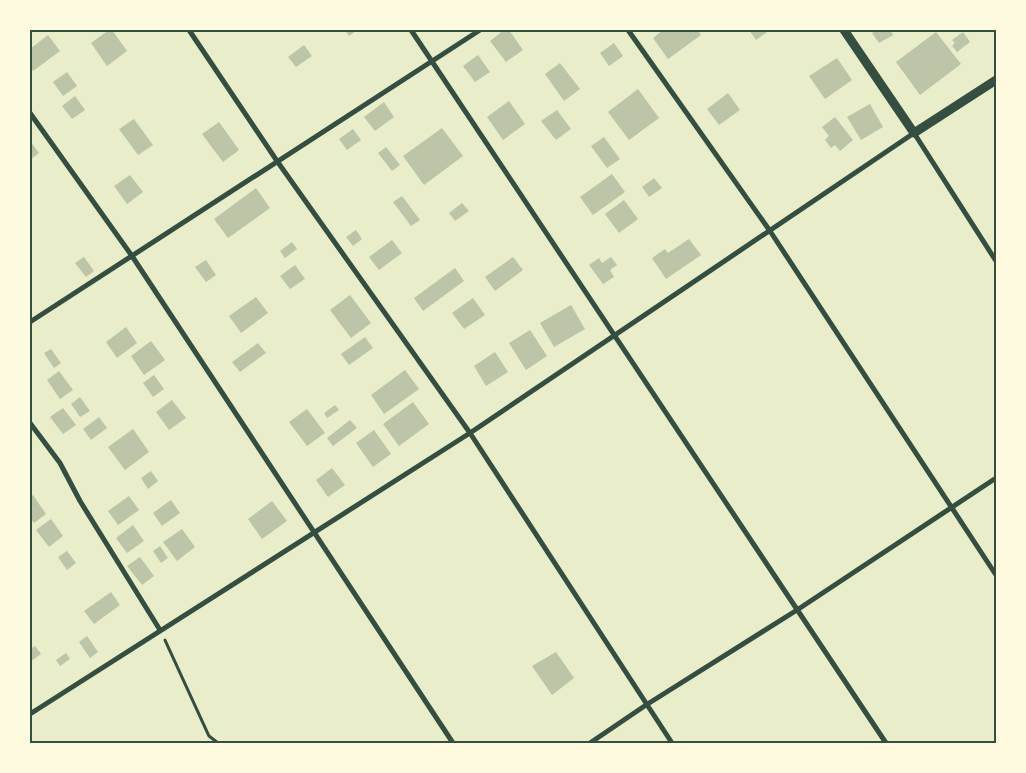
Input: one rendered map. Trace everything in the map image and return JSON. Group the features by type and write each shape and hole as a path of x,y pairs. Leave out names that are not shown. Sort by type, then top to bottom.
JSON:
{"street":[{"path":"189,30 277,162 470,433 672,743"},
{"path":"411,30 886,743"},
{"path":"30,322 480,30"},
{"path":"628,30 770,231 996,575"},
{"path":"844,30 914,133 996,261"},
{"path":"30,714 470,433 914,133 996,80"},
{"path":"30,113 132,256 452,743"},
{"path":"30,423 60,463 80,501 160,630"},
{"path":"590,743 646,704 797,610 996,478"}],"path":[{"path":"160,630 209,736 218,743"}],"building":[{"path":"109,30 112,30 127,51 107,66 91,43"},
{"path":"345,30 357,30 349,36"},
{"path":"504,30 509,30 523,50 506,62 490,41"},
{"path":"663,30 698,30 701,35 668,59 653,38"},
{"path":"749,30 770,30 756,40"},
{"path":"877,30 890,30 893,35 879,43 872,33"},
{"path":"936,32 961,64 920,95 896,62"},
{"path":"963,32 970,42 957,52 952,46 955,43 952,40"},
{"path":"48,35 60,51 33,71 30,67 30,49"},
{"path":"614,43 623,56 609,66 600,53"},
{"path":"304,45 312,56 296,67 288,57"},
{"path":"478,55 490,72 475,82 463,66"},
{"path":"837,58 852,80 825,99 809,76"},
{"path":"560,63 580,89 564,101 545,74"},
{"path":"67,72 77,86 63,96 53,82"},
{"path":"638,89 659,118 629,140 608,112"},
{"path":"728,93 740,110 719,125 707,109"},
{"path":"75,96 85,110 72,119 62,106"},
{"path":"509,101 525,124 503,140 487,117"},
{"path":"384,102 394,117 375,131 364,117"},
{"path":"870,104 883,127 861,140 847,117"},
{"path":"557,110 571,129 556,140 541,121"},
{"path":"835,117 853,140 840,151 835,145 831,148 825,140 829,136 822,127"},
{"path":"134,119 153,145 138,155 119,129"},
{"path":"219,122 239,150 223,162 202,134"},
{"path":"442,128 463,156 424,185 403,156"},
{"path":"353,129 361,140 347,150 339,139"},
{"path":"604,137 620,159 607,168 591,146"},
{"path":"30,141 39,153 30,160"},
{"path":"386,147 400,165 392,171 378,153"},
{"path":"612,174 625,192 593,215 580,197"},
{"path":"130,175 143,192 127,204 114,186"},
{"path":"654,178 662,188 649,197 642,187"},
{"path":"256,188 270,208 228,238 214,219"},
{"path":"402,196 420,220 411,226 393,202"},
{"path":"624,200 638,219 619,233 605,214"},
{"path":"462,203 469,211 455,221 449,213"},
{"path":"356,230 362,239 353,246 346,237"},
{"path":"689,239 701,255 666,279 652,258 665,249 668,253"},
{"path":"392,240 402,253 379,270 369,257"},
{"path":"292,242 297,249 285,258 280,251"},
{"path":"84,257 94,271 86,277 75,263"},
{"path":"513,257 523,270 495,291 485,277"},
{"path":"611,257 617,265 610,270 614,277 603,284 589,265 599,258 602,263"},
{"path":"206,260 216,275 206,282 195,267"},
{"path":"295,265 305,279 290,289 280,276"},
{"path":"455,268 464,281 423,311 414,298"},
{"path":"350,295 371,323 351,338 330,310"},
{"path":"256,297 268,313 241,333 229,316"},
{"path":"473,298 485,315 464,329 452,313"},
{"path":"571,305 585,329 554,347 540,323"},
{"path":"126,327 137,343 117,358 106,342"},
{"path":"530,330 547,356 526,370 509,343"},
{"path":"365,337 373,348 349,365 341,354"},
{"path":"151,341 165,360 144,375 131,356"},
{"path":"258,343 266,353 240,372 232,362"},
{"path":"51,349 61,363 54,368 44,353"},
{"path":"495,352 508,372 486,386 474,366"},
{"path":"405,370 419,389 384,414 371,395"},
{"path":"59,371 73,390 60,399 47,380"},
{"path":"154,375 164,389 153,397 143,383"},
{"path":"80,397 90,411 80,417 71,404"},
{"path":"172,400 186,418 169,430 156,412"},
{"path":"413,402 429,424 399,446 383,424"},
{"path":"335,405 339,410 327,418 324,413"},
{"path":"63,408 76,425 63,434 50,417"},
{"path":"307,409 325,433 307,446 289,422"},
{"path":"99,417 107,428 91,440 83,429"},
{"path":"350,420 357,428 333,446 327,438"},
{"path":"133,429 149,452 125,470 108,447"},
{"path":"374,430 391,454 373,467 356,443"},
{"path":"332,468 345,485 328,497 316,480"},
{"path":"151,471 158,481 148,489 141,478"},
{"path":"33,495 46,514 34,523 30,518 30,497"},
{"path":"129,496 139,510 118,525 108,511"},
{"path":"171,500 180,513 162,526 153,513"},
{"path":"272,501 287,521 262,539 248,519"},
{"path":"51,519 63,536 49,547 36,530"},
{"path":"133,525 144,541 127,553 116,538"},
{"path":"182,529 195,547 177,561 163,542"},
{"path":"160,546 168,558 161,563 153,551"},
{"path":"67,551 76,563 67,570 58,557"},
{"path":"140,557 154,576 142,585 127,566"},
{"path":"111,592 120,605 94,624 84,611"},
{"path":"87,636 98,652 90,658 79,642"},
{"path":"35,646 41,654 30,662 30,649"},
{"path":"556,652 574,678 552,695 532,666"},
{"path":"66,653 70,659 60,666 56,660"}]}
